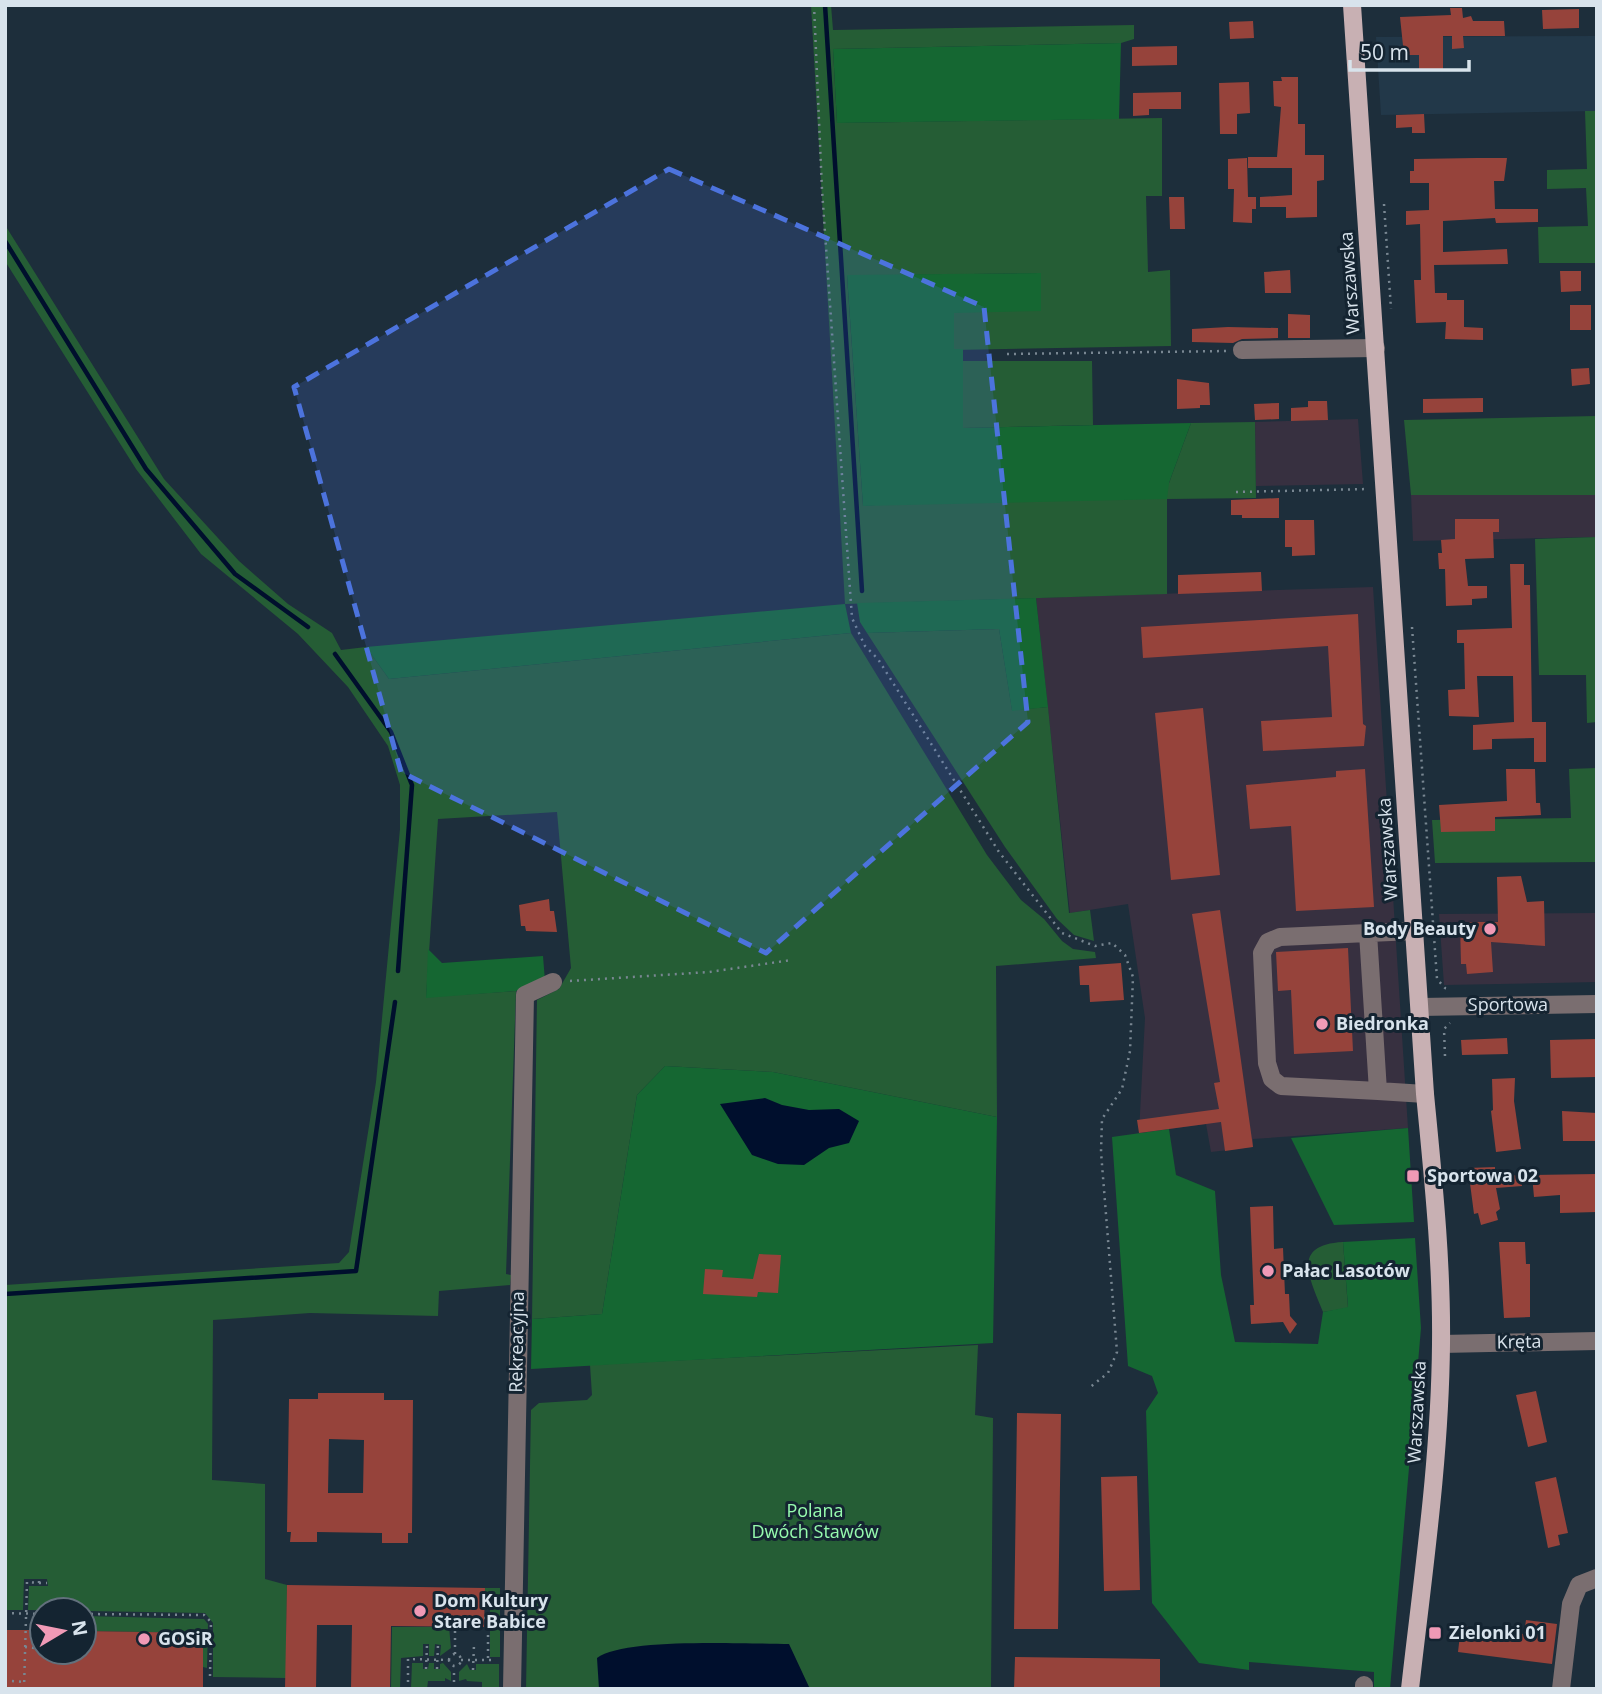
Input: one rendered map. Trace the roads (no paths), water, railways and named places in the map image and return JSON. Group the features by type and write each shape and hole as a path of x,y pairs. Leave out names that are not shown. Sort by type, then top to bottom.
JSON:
{"main road":[{"name":"Warszawska","path":"1352,5 1424,1094 1437,1231 1441,1344 1434,1481 1410,1689"}],"street":[{"path":"1242,351 1376,348"},
{"path":"1414,931 1280,937 1268,942 1262,953 1267,1063 1272,1079 1281,1086 1424,1094"},
{"path":"1368,933 1378,1091"},
{"name":"Rekreacyjna","path":"512,1689 525,995 553,982"},
{"name":"Sportowa","path":"1420,1007 1597,1004"},
{"name":"Kręta","path":"1441,1344 1597,1340"},
{"path":"1561,1689 1571,1604 1579,1585 1597,1578"}],"waterway":[{"path":"825,5 862,591"},
{"path":"5,241 146,469 235,574 308,627"},
{"path":"335,654 391,732 412,785 398,971"},
{"path":"5,1294 356,1271 395,1002"}],"place":[{"name":"Body Beauty","path":"1490,929"},
{"name":"Biedronka","path":"1322,1024"},
{"name":"Sportowa 02","path":"1413,1176"},
{"name":"Pałac Lasotów","path":"1268,1271"},
{"name":"Dom Kultury Stare Babice","path":"420,1611"},
{"name":"Zielonki 01","path":"1435,1633"},
{"name":"GOSiR","path":"144,1639"}],"park label":[{"name":"Polana Dwóch Stawów","path":"815,1521"}]}
